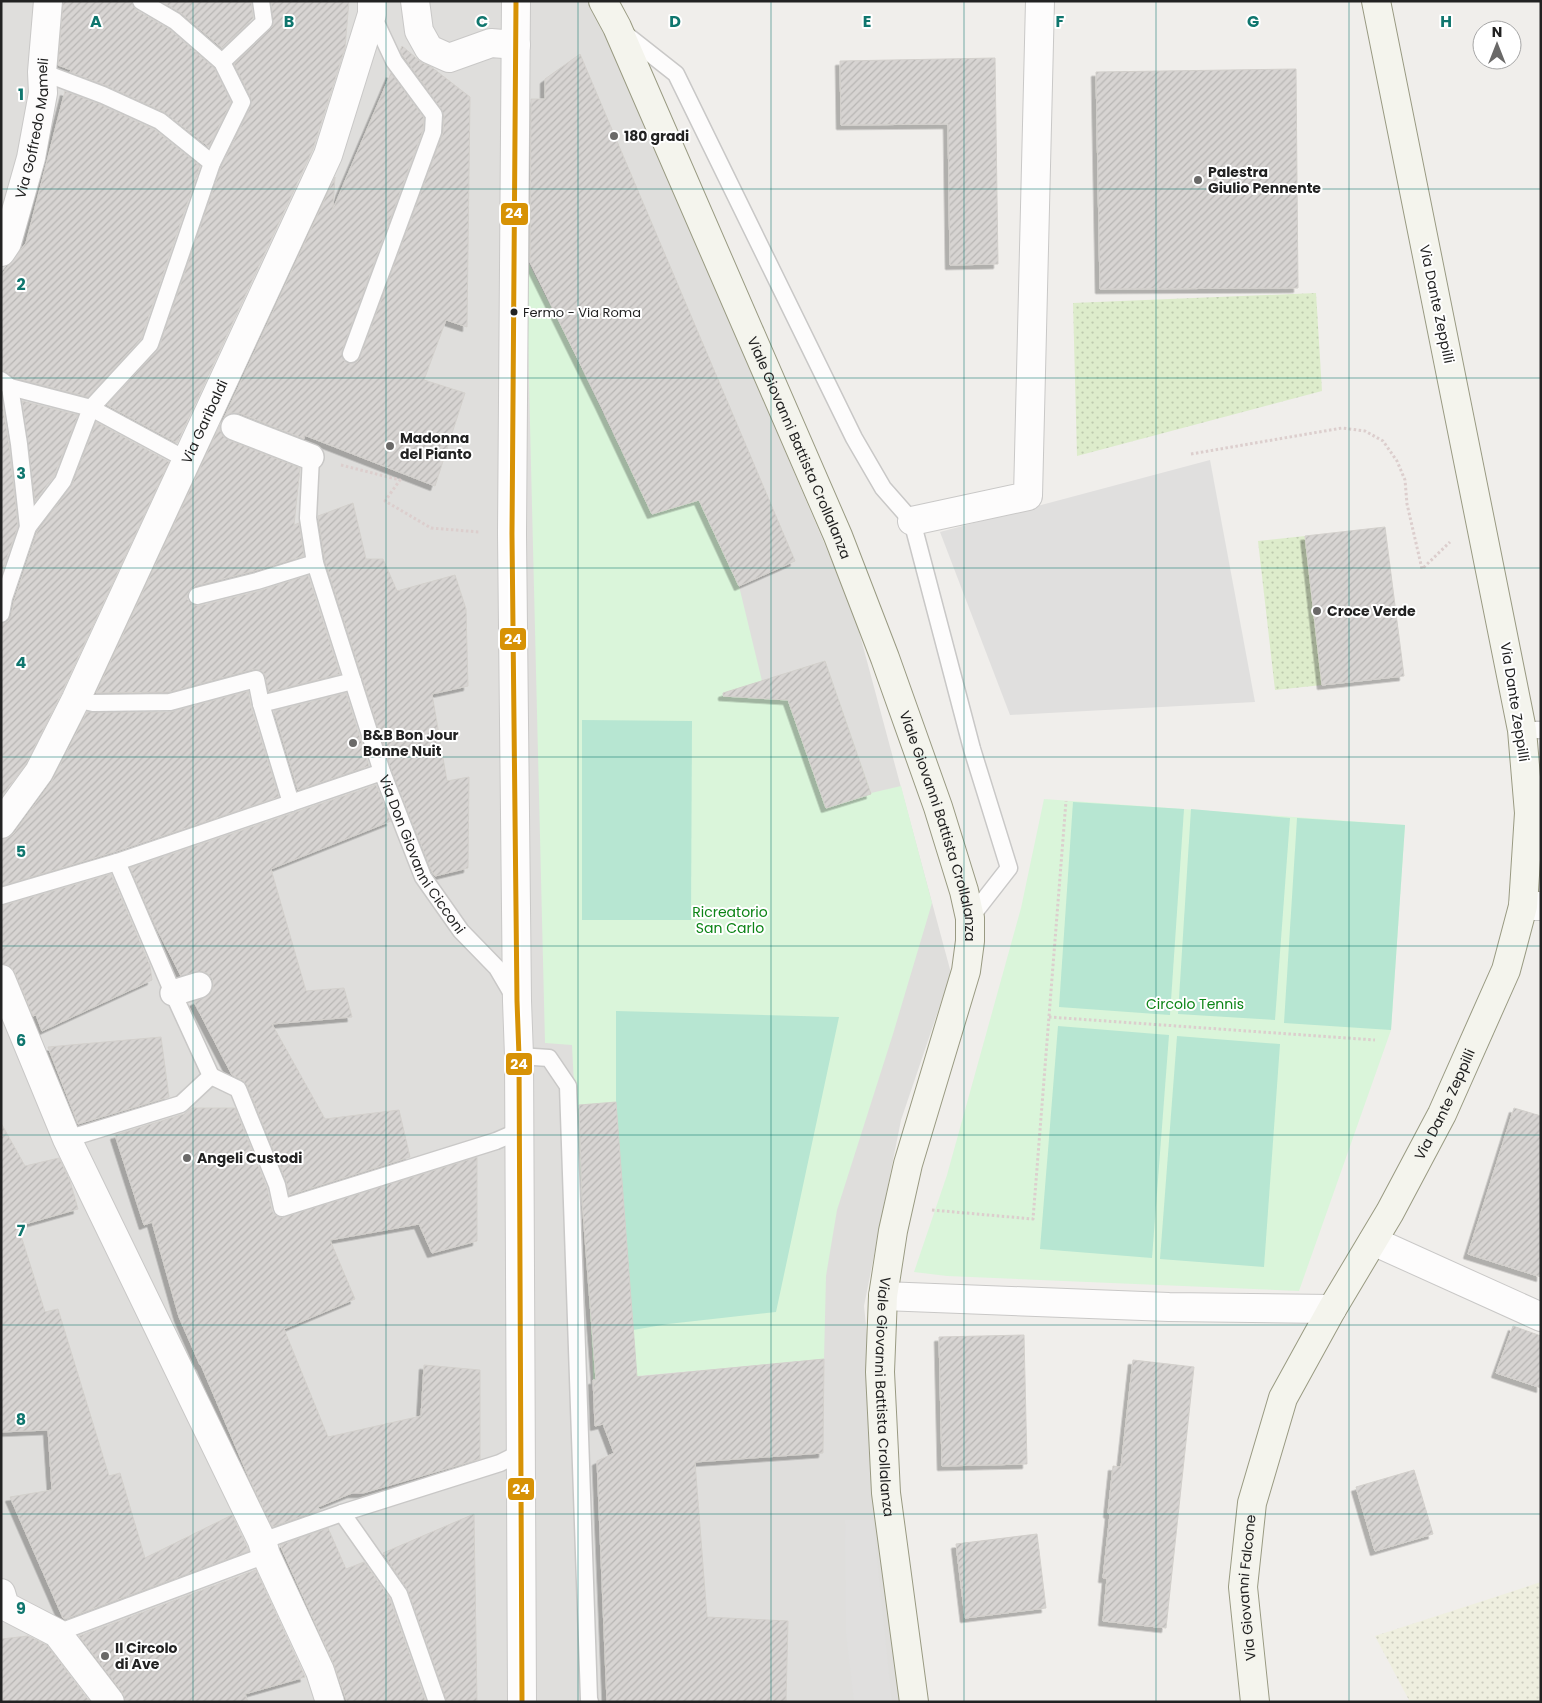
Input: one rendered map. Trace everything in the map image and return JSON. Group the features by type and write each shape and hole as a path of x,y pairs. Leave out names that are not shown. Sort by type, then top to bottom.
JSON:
{"main road":[{"name":"Viale Giovanni Battista Crollalanza","path":"603,1 617,28 838,536 886,658 938,807 956,862 970,918 970,942 966,971 908,1164 893,1231 883,1296 880,1372 886,1493 914,1702"},
{"name":"Via Dante Zeppilli","path":"1252,1503 1283,1398 1442,1114 1506,970 1532,906 1529,814 1531,730 1480,514 1376,1"},
{"name":"Via Giovanni Falcone","path":"1252,1503 1243,1587 1255,1702"}],"street":[{"name":"Via Goffredo Mameli","path":"1,252 7,244 31,158 43,93 42,72 48,1"},
{"path":"415,1 419,31 429,49 449,58 491,43 516,45"},
{"path":"516,1 512,534 519,1056 522,1702"},
{"path":"912,521 1028,496 1040,1"},
{"name":"Via Garibaldi","path":"1,824 39,772 76,699 328,155 372,8"},
{"path":"234,427 312,457"},
{"path":"1,979 67,1139 264,1548 320,1671 330,1702"},
{"path":"173,993 199,984"},
{"path":"1373,1240 1541,1318"},
{"path":"883,1296 1169,1307 1332,1309"},
{"path":"2,1602 57,1633 110,1702"}],"lane":[{"path":"2,604 28,527 63,481 91,408 150,344 212,163 242,102 222,62 175,21 141,1"},
{"path":"222,62 264,22 261,1"},
{"path":"351,354 433,132 434,116 394,61 372,8"},
{"path":"617,28 676,74 854,438 883,488 912,521 972,748 1009,868 970,918"},
{"path":"42,72 103,95 160,121 212,163"},
{"path":"28,527 18,444 6,384 91,408 187,460"},
{"name":"Via Don Giovanni Cicconi","path":"312,457 308,518 315,563 382,772 424,876 461,932 497,968 517,1001"},
{"path":"197,596 257,581 315,563"},
{"path":"76,699 92,703 170,702 256,679 261,704 291,804"},
{"path":"261,704 353,681"},
{"path":"1,896 117,862 382,772"},
{"path":"117,862 211,1076 238,1089 277,1185 282,1208 486,1144 519,1131"},
{"path":"519,1056 549,1058 568,1086 588,1701"},
{"path":"67,1139 181,1104 211,1076"},
{"path":"57,1633 264,1548 342,1513 500,1463 520,1453"},
{"path":"342,1513 399,1594 437,1702"}],"path":[{"path":"1191,454 1342,428 1365,431 1383,441 1397,461 1405,480 1407,504 1422,569 1480,514"},
{"path":"312,457 400,480 385,501 431,528 512,534"},
{"path":"899,1207 1033,1219 1066,801"},
{"path":"1049,1017 1375,1040"}],"shaded area":[{"path":"1,1 589,1 640,111 854,613 951,973 901,1120 864,1306 904,1702 1,1702"},
{"path":"1210,460 1255,702 1010,715 940,532"},
{"path":"845,1520 873,1520 892,1702 854,1702 846,1634"}],"green space":[{"name":"Ricreatorio San Carlo","path":"526,258 652,514 699,500 739,586 762,681 825,661 871,793 901,786 932,903 837,1210 826,1276 824,1359 593,1380 572,1045 545,1043"},
{"path":"1316,293 1322,391 1077,456 1073,303"},
{"path":"1305,536 1322,685 1275,690 1258,541"},
{"path":"582,720 692,721 691,920 582,920"},
{"name":"Circolo Tennis","path":"1044,799 1405,825 1391,1030 1299,1291 947,1276 914,1272 947,1175 1021,908"},
{"path":"1073,802 1184,809 1170,1015 1059,1007"},
{"path":"1191,809 1290,818 1275,1020 1178,1014"},
{"path":"1297,818 1405,825 1391,1030 1284,1023"},
{"path":"616,1011 839,1017 776,1312 668,1324 633,1330 616,1102"},
{"path":"1058,1026 1169,1035 1152,1258 1040,1249"},
{"path":"1177,1036 1280,1044 1264,1267 1160,1259"},
{"path":"1541,1582 1541,1702 1410,1702 1375,1636"}],"building":[{"path":"63,1 131,1 136,10 169,29 214,68 231,102 209,147 164,112 107,86 70,72 71,70 58,65"},
{"path":"161,1 251,1 253,18 222,48 181,13"},
{"path":"271,1 349,1 345,48 313,149 177,443 107,405 159,347 221,167 251,106 251,98 234,64 273,26"},
{"path":"402,46 422,63 430,66 470,97 467,327 446,320 424,380 465,393 435,486 304,435 304,439 239,413 231,413 224,418 335,177 333,209 391,73 424,118 423,130 342,351 343,360 348,363 357,362 360,357 443,133 444,116 442,110 403,56 400,51"},
{"path":"580,54 795,561 739,586 699,500 652,514 530,262 531,99 545,99 545,79"},
{"path":"995,58 998,264 950,265 948,124 841,125 840,61"},
{"name":"Palestra Giulio Pennente","path":"1296,69 1298,288 1100,289 1096,72"},
{"path":"65,91 99,104 155,130 200,166 141,339 88,397 15,378 1,370 1,275 26,243"},
{"path":"1,396 9,445 18,526 1,575"},
{"path":"22,401 78,415 54,476 35,501"},
{"path":"96,422 169,462 62,692 26,764 1,797 1,624 8,621 11,616 14,601 37,532 72,485"},
{"path":"220,425 223,436 229,440 300,468 294,525 299,523 304,556 195,586 188,593 187,599 194,605 199,606 259,591 308,575 340,674 269,692 264,673 254,669 169,692 96,693"},
{"path":"353,503 366,559 383,559 397,591 455,575 466,609 468,686 432,694 447,781 469,777 468,868 435,876 432,872 391,769 325,561 318,516"},
{"path":"1385,527 1404,676 1322,685 1305,536"},
{"path":"825,661 871,794 826,808 788,700 723,696 723,693"},
{"path":"248,691 251,707 279,797 114,852 1,886 1,839 8,838 14,833 52,781 87,712 170,712"},
{"path":"346,693 369,766 298,790 274,711"},
{"path":"376,785 391,821 271,869 306,991 344,988 352,1017 272,1024 325,1119 399,1110 410,1157 289,1195 286,1181 247,1085 232,1075 194,1002 210,994 213,988 213,980 202,971 181,976 156,927 130,868"},
{"path":"111,874 150,966 152,980 42,1031 36,1015 33,1016 15,973 10,966 1,964 1,906"},
{"path":"161,1037 169,1097 78,1124 48,1047"},
{"path":"616,1102 637,1377 824,1359 823,1453 695,1462 707,1617 788,1621 786,1702 607,1702 597,1461 614,1453 603,1424 595,1426 593,1380 596,1380 582,1200 579,1105"},
{"path":"192,1108 235,1108 267,1188 272,1211 280,1218 477,1157 477,1241 432,1253 419,1224 330,1240 355,1299 284,1329 328,1437 421,1416 424,1365 480,1370 480,1459 363,1493 352,1493 318,1507 320,1510 272,1527 179,1317 152,1222 144,1225 115,1135 184,1114"},
{"path":"1514,1108 1541,1116 1541,1277 1468,1254"},
{"path":"1,1123 25,1166 59,1158 70,1181 78,1209 18,1226 45,1312 58,1309 109,1476 120,1473 145,1558 232,1515 249,1551 65,1619 10,1497 52,1490 48,1430 1,1432"},
{"path":"1513,1326 1541,1336 1541,1388 1496,1373"},
{"path":"1024,1335 1027,1464 942,1466 939,1337"},
{"path":"1133,1360 1194,1367 1166,1628 1103,1621 1107,1578 1103,1578 1113,1466 1121,1467"},
{"path":"1414,1470 1433,1534 1375,1551 1356,1487"},
{"path":"474,1514 477,1702 447,1702 408,1591 383,1553"},
{"path":"328,1528 346,1569 364,1562 390,1599 426,1702 347,1702 334,1665 280,1545"},
{"path":"1037,1534 1046,1608 965,1618 956,1544"},
{"path":"256,1570 305,1677 245,1694 248,1702 125,1702 122,1692 79,1636"},
{"path":"28,1636 47,1645 90,1702 1,1702 1,1639"}],"transit line":[{"name":"24","path":"516,1 512,534 519,1056 522,1702"}],"place":[{"name":"180 gradi","path":"614,136"},
{"name":"Palestra Giulio Pennente","path":"1198,180"},
{"name":"Fermo - Via Roma","path":"514,312"},
{"name":"Madonna del Pianto","path":"390,446"},
{"name":"Croce Verde","path":"1317,611"},
{"name":"B&B Bon Jour Bonne Nuit","path":"353,743"},
{"name":"Angeli Custodi","path":"187,1158"},
{"name":"Il Circolo di Ave","path":"105,1656"}]}
